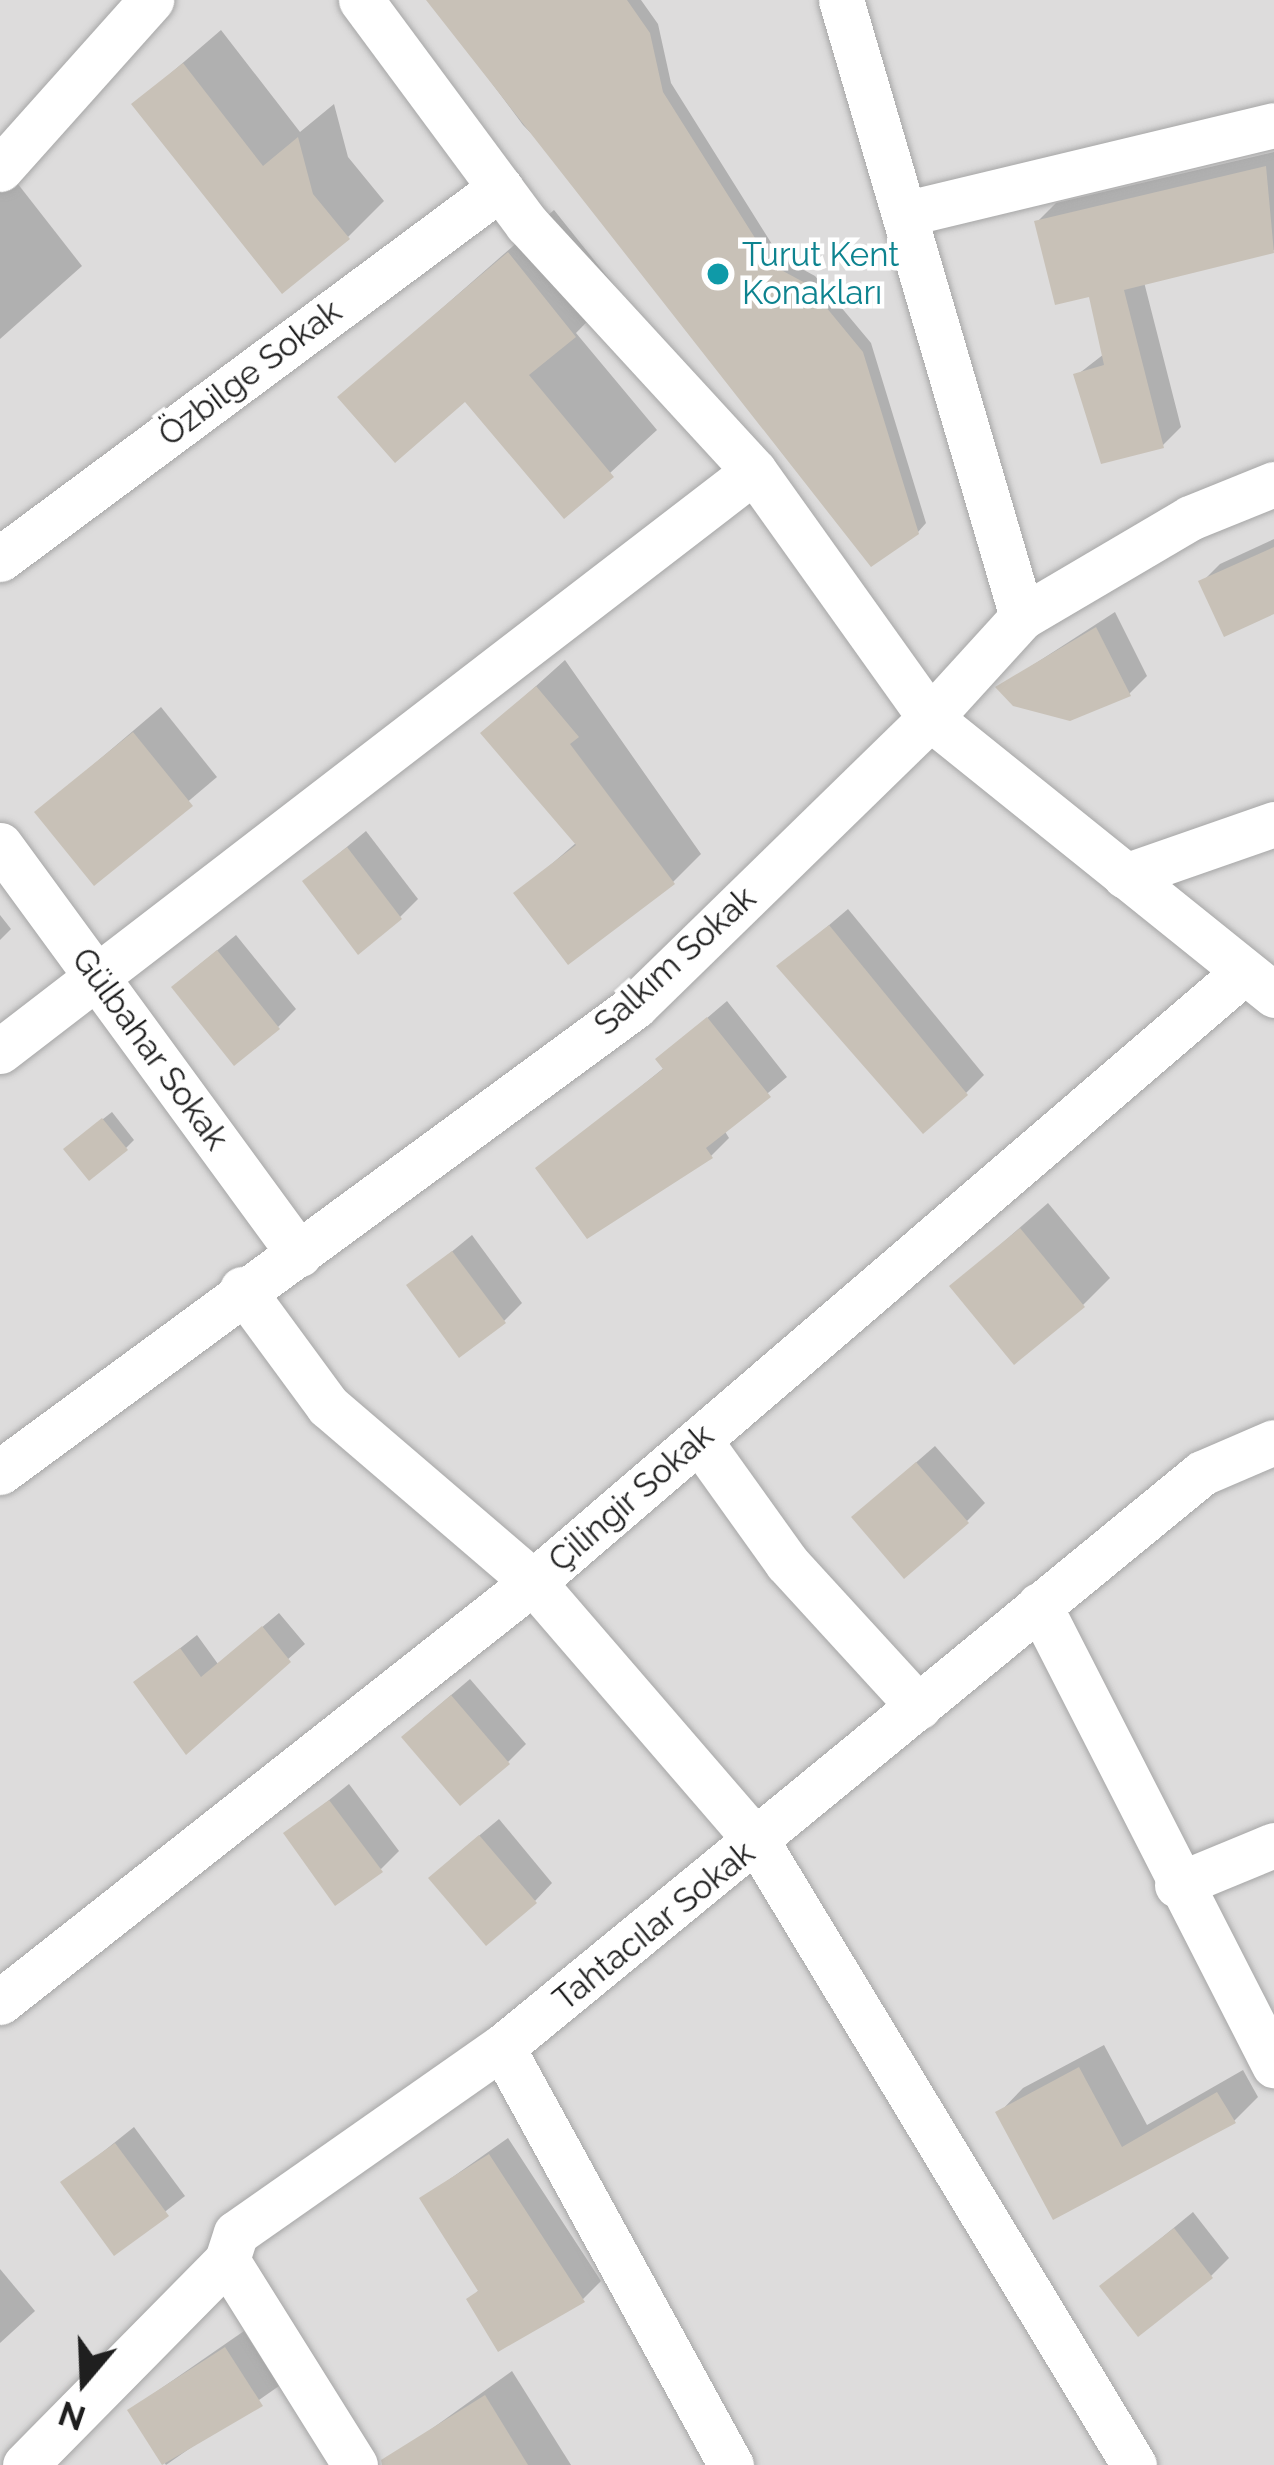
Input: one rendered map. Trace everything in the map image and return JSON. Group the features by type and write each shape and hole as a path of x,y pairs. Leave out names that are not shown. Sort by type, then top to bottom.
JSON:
{"street":[{"path":"0,169 151,0"},
{"path":"361,0 500,188 754,471 930,718 1259,984"},
{"path":"841,0 908,213 1022,617"},
{"path":"908,213 1274,124"},
{"name":"Özbilge Sokak","path":"0,559 500,188"},
{"path":"0,1051 754,471"},
{"name":"Salkım Sokak","path":"0,1472 242,1289 299,1254 635,1006 930,718 1022,617 1190,518 1274,484"},
{"path":"1125,876 1274,824"},
{"name":"Gülbahar Sokak","path":"0,845 299,1254"},
{"name":"Çilingir Sokak","path":"0,2002 533,1582 699,1440 1259,984"},
{"path":"242,1289 328,1406 533,1582 758,1844 1134,2465"},
{"path":"699,1440 788,1563 919,1707"},
{"name":"Tahtacılar Sokak","path":"25,2465 227,2260 236,2233 502,2047 758,1844 1202,1473 1274,1442"},
{"path":"1040,1605 1177,1885 1274,2065"},
{"path":"1177,1885 1274,1845"},
{"path":"502,2047 731,2465"},
{"path":"227,2260 355,2465"}],"shaded area":[{"path":"0,0 1274,0 1274,2465 0,2465"}],"building":[{"name":"Turut Kent Konakları","path":"426,0 627,0 650,33 663,92 772,265 807,284 863,352 919,534 871,567"},
{"path":"183,63 263,166 298,137 313,194 350,239 282,294 131,104"},
{"path":"1266,166 1274,253 1124,290 1164,448 1101,464 1073,374 1104,365 1089,297 1055,305 1034,221"},
{"path":"508,252 576,337 529,375 614,477 564,519 465,402 395,463 337,397"},
{"path":"1274,547 1274,614 1224,637 1198,581"},
{"path":"1096,627 1131,696 1070,721 1013,706 995,687"},
{"path":"536,686 579,737 570,744 675,884 568,965 513,893 576,845 480,733"},
{"path":"133,732 193,806 94,886 34,812"},
{"path":"347,847 402,919 358,955 302,881"},
{"path":"829,925 968,1095 923,1134 776,966"},
{"path":"217,950 280,1029 234,1066 171,987"},
{"path":"707,1017 771,1097 706,1148 713,1158 587,1239 535,1168 663,1069 655,1059"},
{"path":"102,1118 128,1150 89,1181 63,1149"},
{"path":"1020,1228 1085,1307 1014,1365 949,1286"},
{"path":"452,1251 506,1323 459,1358 406,1285"},
{"path":"916,1462 969,1523 904,1579 851,1517"},
{"path":"262,1626 291,1662 186,1755 133,1682 180,1648 201,1677"},
{"path":"451,1695 510,1764 460,1806 401,1737"},
{"path":"329,1800 383,1872 335,1906 283,1833"},
{"path":"479,1835 537,1903 486,1946 428,1878"},
{"path":"1079,2067 1122,2147 1217,2092 1236,2123 1053,2220 995,2112"},
{"path":"115,2143 169,2216 114,2256 60,2182"},
{"path":"489,2154 585,2302 498,2352 466,2299 478,2291 419,2198"},
{"path":"1174,2228 1213,2278 1138,2337 1099,2286"},
{"path":"225,2347 263,2406 162,2465 127,2410"},
{"path":"485,2395 528,2465 382,2465 381,2460"}],"place":[{"name":"Turut Kent Konakları","path":"718,274"}]}
